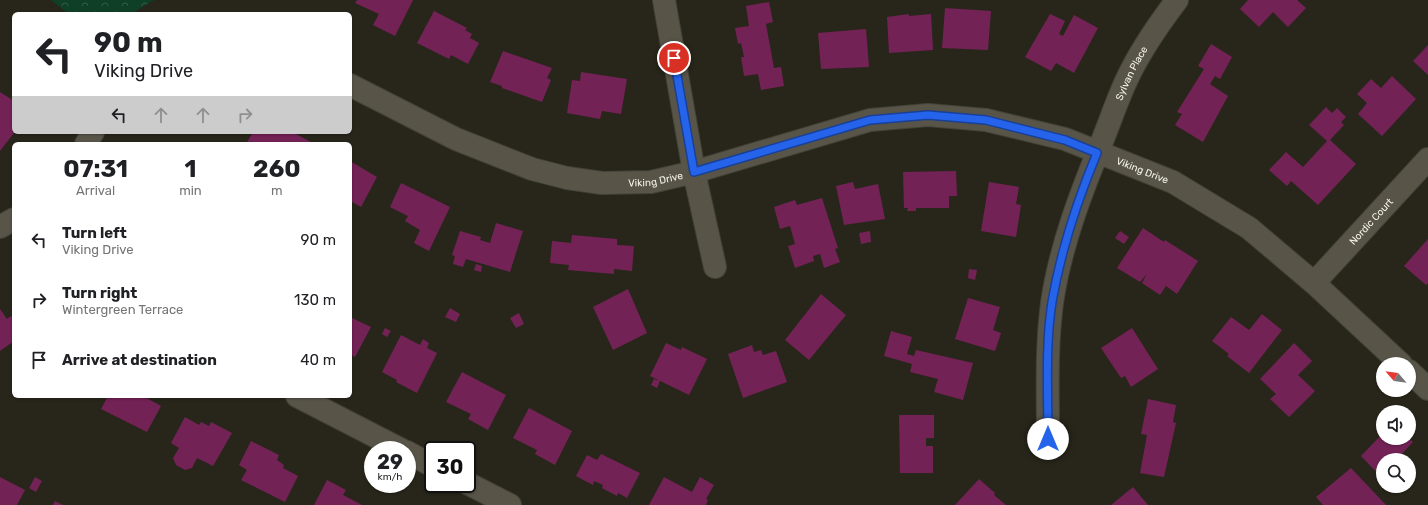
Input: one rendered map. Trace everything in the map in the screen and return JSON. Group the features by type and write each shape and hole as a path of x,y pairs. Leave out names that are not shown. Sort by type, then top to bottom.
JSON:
{"street":[{"path":"664,0 694,172 715,267"},
{"name":"Sylvan Place","path":"1048,439 1048,346 1052,302 1061,260 1073,219 1097,153 1127,79 1144,47 1177,0"},
{"name":"Viking Drive","path":"352,87 456,139 532,169 567,178 602,183 651,182 694,172 870,120 928,115 986,120 1065,140 1173,182 1249,228 1314,283 1393,357"},
{"name":"Nordic Court","path":"1314,283 1428,159"},
{"path":"1416,378 1428,389"},
{"path":"301,398 384,441"},
{"path":"476,488 510,505"}],"green space":[{"path":"51,0 154,0 134,12 66,12"}],"building":[{"path":"357,0 413,0 395,36 373,25 379,14 355,3"},
{"path":"1248,0 1297,0 1306,8 1288,27 1273,12 1259,27 1240,9"},
{"path":"769,2 773,22 766,24 774,68 781,67 784,86 761,90 758,74 744,76 741,57 744,57 741,43 738,44 735,28 749,26 746,6"},
{"path":"945,8 991,11 988,50 942,48"},
{"path":"434,11 467,28 465,30 472,34 470,38 479,43 468,64 451,55 449,59 417,43"},
{"path":"909,14 909,16 931,14 933,50 889,53 887,17"},
{"path":"1050,14 1065,21 1059,34 1063,36 1074,15 1098,28 1074,73 1056,63 1051,71 1025,57"},
{"path":"866,29 869,67 821,69 818,33"},
{"path":"1211,44 1232,57 1220,79 1215,76 1210,84 1228,96 1203,142 1175,125 1182,114 1177,112 1204,69 1198,66"},
{"path":"1428,45 1428,75 1413,61"},
{"path":"503,51 552,68 547,78 551,80 542,102 502,88 502,86 490,82"},
{"path":"581,72 627,79 621,114 602,111 600,119 567,113 572,80 580,81"},
{"path":"1392,76 1416,99 1382,136 1358,114 1367,103 1357,94 1371,79 1381,88"},
{"path":"0,92 12,100 12,134 13,134 0,151"},
{"path":"1326,107 1332,113 1337,108 1346,117 1341,122 1344,125 1330,140 1356,164 1318,205 1291,181 1287,186 1269,170 1286,152 1303,167 1327,141 1309,125"},
{"path":"252,134 296,134 311,142 247,142"},
{"path":"352,162 377,177 361,207 352,202"},
{"path":"956,171 957,196 949,196 949,208 916,208 916,211 907,211 908,208 904,208 903,172"},
{"path":"853,182 855,189 878,184 885,219 844,225 836,186"},
{"path":"989,182 1019,187 1016,204 1021,205 1016,237 981,231"},
{"path":"401,183 450,207 429,251 414,243 420,230 405,221 408,216 390,207"},
{"path":"822,198 838,248 835,249 840,262 824,268 820,254 813,256 814,261 795,268 788,246 795,244 790,226 780,229 774,207 795,200 797,205"},
{"path":"496,223 523,231 510,272 466,259 463,267 453,264 455,256 452,255 460,231 481,237 480,240 490,243"},
{"path":"1143,228 1164,242 1165,240 1198,261 1177,294 1166,286 1160,295 1142,283 1147,274 1140,282 1117,268"},
{"path":"870,231 871,242 861,244 859,233"},
{"path":"1120,231 1129,237 1124,244 1115,238"},
{"path":"572,235 617,239 617,245 634,246 632,271 614,269 614,274 568,270 569,265 550,263 552,241 571,243"},
{"path":"1428,239 1428,283 1426,285 1404,266"},
{"path":"476,264 482,266 481,272 474,270"},
{"path":"969,269 977,270 975,280 968,278"},
{"path":"628,289 647,333 613,350 593,307"},
{"path":"821,294 846,315 809,360 785,340"},
{"path":"968,298 1000,307 993,330 1001,333 995,351 955,339"},
{"path":"450,308 460,314 456,322 445,317"},
{"path":"0,309 7,319 11,316 12,318 12,342 0,351"},
{"path":"519,313 524,324 516,328 510,318"},
{"path":"1262,314 1282,330 1249,373 1227,356 1229,354 1212,341 1231,317 1249,330"},
{"path":"352,318 371,327 355,357 352,355"},
{"path":"385,328 391,331 387,337 382,334"},
{"path":"1132,328 1158,369 1131,387 1125,376 1121,378 1101,348"},
{"path":"891,331 912,337 907,354 914,356 916,350 973,363 963,400 934,392 938,379 910,372 912,364 884,356"},
{"path":"401,335 420,345 423,339 429,343 427,348 437,353 417,393 396,382 397,380 382,372"},
{"path":"666,343 681,350 682,347 707,359 689,395 650,376"},
{"path":"1294,343 1312,361 1298,375 1315,391 1289,417 1270,399 1276,394 1260,379"},
{"path":"752,345 754,352 761,350 763,355 776,351 787,382 743,398 728,354"},
{"path":"462,372 506,395 488,430 468,419 471,414 446,402"},
{"path":"654,379 660,381 657,388 651,385"},
{"path":"107,398 147,398 161,406 147,432 101,409"},
{"path":"1148,399 1176,405 1173,422 1176,423 1164,477 1140,473 1147,435 1141,434"},
{"path":"529,408 572,431 555,465 535,454 537,450 513,438"},
{"path":"899,415 934,415 934,438 926,438 926,446 933,446 933,473 900,473"},
{"path":"185,417 199,425 201,422 209,426 211,422 232,433 213,466 197,458 192,468 185,470 176,465 173,458 179,448 171,443"},
{"path":"1376,440 1376,445 1410,445 1403,453 1376,453 1376,472 1361,456"},
{"path":"251,441 279,455 277,460 284,465 283,468 298,476 285,502 241,480 247,470 239,465"},
{"path":"601,454 640,473 627,498 618,493 617,496 602,488 603,485 594,481 593,485 576,476 587,455 597,460"},
{"path":"1351,468 1386,505 1323,505 1316,497"},
{"path":"0,477 25,490 17,505 0,505"},
{"path":"35,477 42,481 36,492 29,488"},
{"path":"664,477 692,492 700,477 714,485 706,499 708,500 706,505 649,505"},
{"path":"979,479 995,493 994,495 1006,505 955,505"},
{"path":"327,480 346,490 343,495 362,505 314,505"},
{"path":"1133,487 1148,505 1111,505"},
{"path":"55,501 63,505 53,505"}],"route":[{"path":"674,58 694,172 870,120 928,115 986,120 1065,140 1097,153 1073,219 1061,260 1052,302 1048,346 1048,439"}]}
